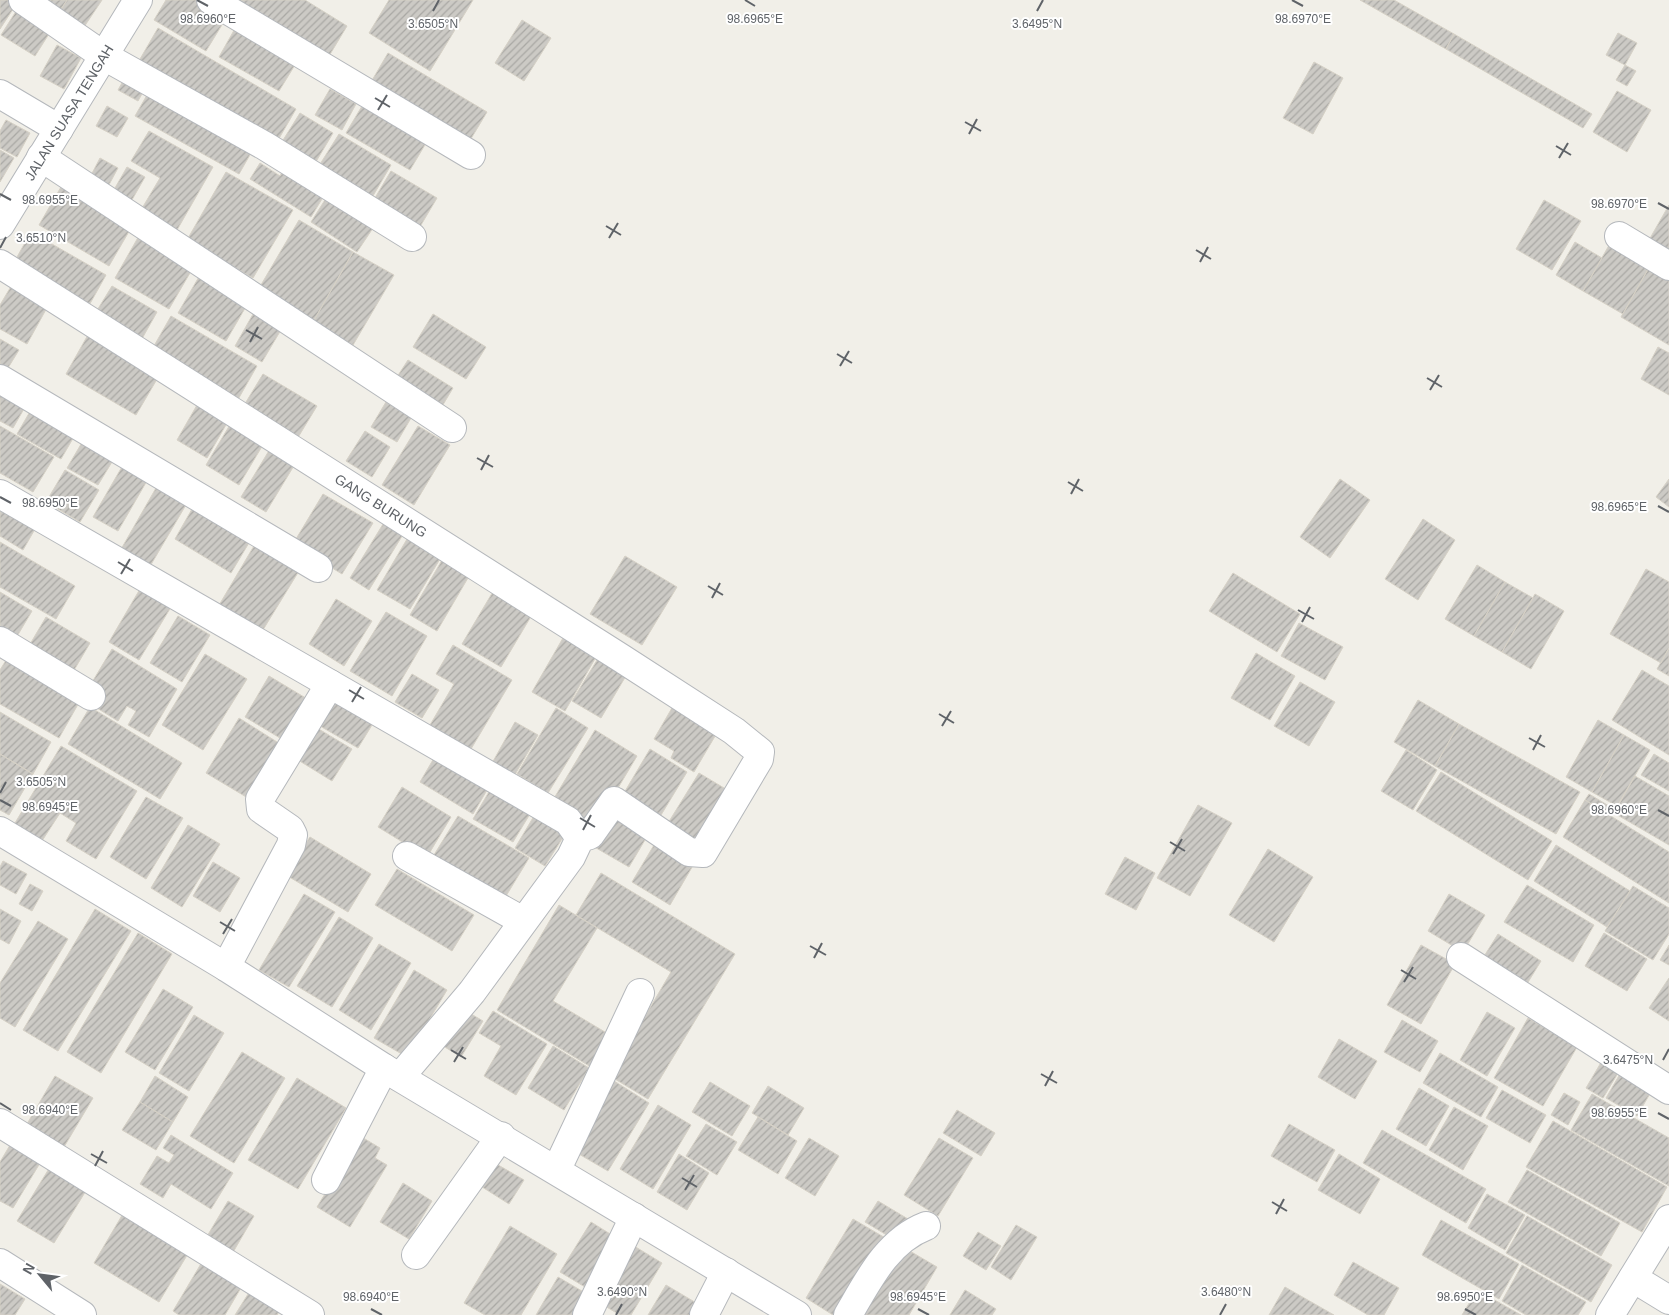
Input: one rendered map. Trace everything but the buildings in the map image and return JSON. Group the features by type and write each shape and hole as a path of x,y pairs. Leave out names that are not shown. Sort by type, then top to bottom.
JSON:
{"street":[{"path":"23,0 104,56 265,146 412,237"},
{"name":"JALAN SUASA TENGAH","path":"3,213 59,129 138,0"},
{"path":"211,0 471,155"},
{"path":"0,94 59,129"},
{"path":"41,157 452,428"},
{"path":"1619,236 1669,266"},
{"name":"GANG BURUNG","path":"0,264 621,658 734,731 760,752 759,759 703,853 688,852 614,801 590,835 580,838"},
{"path":"0,379 318,568"},
{"path":"0,494 568,821 580,838 570,857 472,992 392,1072 326,1180"},
{"path":"0,641 91,696"},
{"path":"226,967 291,845 293,836 290,829 261,809 260,799 330,684"},
{"path":"3,839 226,967 392,1072 797,1315"},
{"path":"407,856 523,921"},
{"path":"1462,957 1669,1090"},
{"path":"557,1170 640,993"},
{"path":"0,1123 310,1315"},
{"path":"416,1255 501,1136"},
{"path":"587,1315 634,1217"},
{"path":"1610,1315 1669,1218"},
{"path":"848,1315 887,1255 904,1237 926,1226"},
{"path":"0,1263 82,1315"},
{"path":"704,1315 726,1272"},
{"path":"1633,1278 1669,1300"}]}
